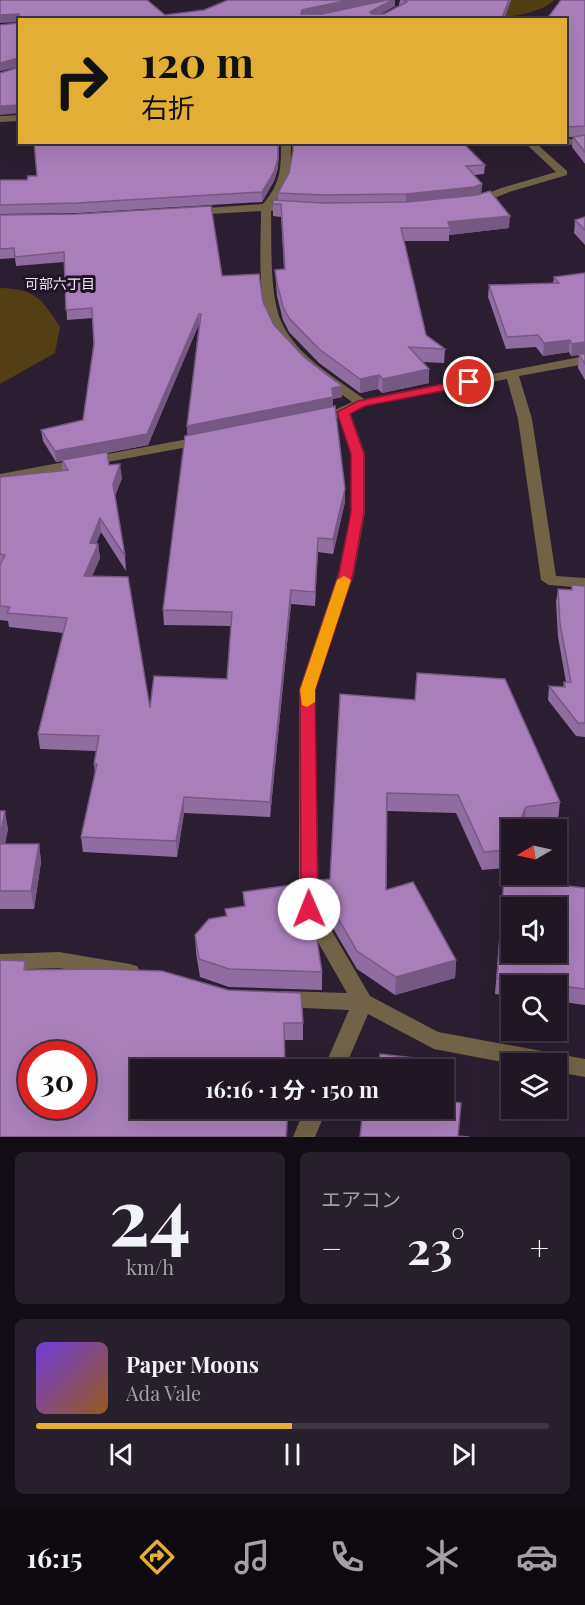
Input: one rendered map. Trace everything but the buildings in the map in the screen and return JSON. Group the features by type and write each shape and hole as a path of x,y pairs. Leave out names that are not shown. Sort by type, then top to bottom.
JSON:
{"street":[{"path":"0,119 18,118"},
{"path":"567,142 585,141"},
{"path":"286,144 286,173 276,195 266,207 269,276 274,321 304,359 362,404"},
{"path":"465,203 476,202 506,190 563,173 530,144"},
{"path":"178,213 266,207 301,209"},
{"path":"321,417 343,412 362,404 585,360"},
{"path":"512,374 525,419 549,580 585,583"},
{"path":"343,412 358,454 358,512 346,574 307,690 309,909 363,1002"},
{"path":"0,478 219,437"},
{"path":"0,962 59,960 153,976"},
{"path":"262,998 363,1002 434,1040 585,1068"},
{"path":"338,1059 363,1002"},
{"path":"304,1137 311,1119"}],"shaded area":[{"path":"436,0 554,0 541,9 498,18 387,18"},
{"path":"0,288 30,293 42,302 60,327 55,353 0,384"}],"slow traffic":[{"path":"307,702 307,690 344,580"}],"district":[{"name":"可部六丁目","path":"60,284"}],"route":[{"path":"309,909 307,690 346,574 358,512 358,454 343,412 362,404 469,382"}]}
